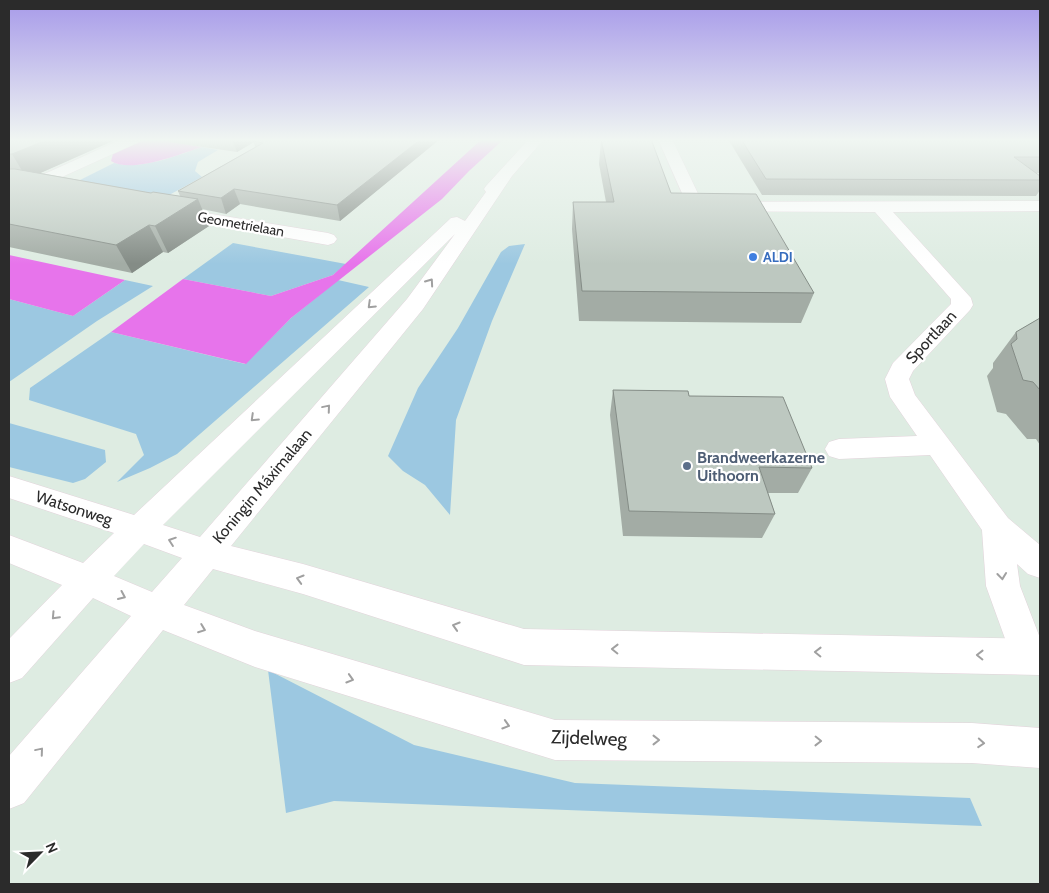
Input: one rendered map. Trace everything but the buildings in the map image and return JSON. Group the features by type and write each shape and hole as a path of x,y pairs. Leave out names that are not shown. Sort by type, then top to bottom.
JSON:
{"main road":[{"path":"9,196 43,181"},
{"name":"Koningin Máximalaan","path":"9,665 88,580 500,181"},
{"name":"Koningin Máximalaan","path":"9,788 415,304 502,181"},
{"path":"684,181 696,207 1040,206"},
{"path":"9,183 58,192"},
{"name":"Geometrielaan","path":"170,200 154,209 328,239"},
{"name":"Sportlaan","path":"880,207 962,298 962,305 902,368 897,379 903,397 997,527 1040,564"},
{"path":"839,449 937,445"},
{"name":"Watsonweg","path":"9,486 206,552"},
{"name":"Sportlaan","path":"997,527 1003,586 1036,664"},
{"path":"9,549 88,580"},
{"path":"206,552 303,579 524,647 1036,664"},
{"name":"Zijdelweg","path":"88,580 156,611 304,665 555,740 972,743 1040,748"}],"shaded area":[{"path":"79,181 195,181 160,200 70,185"},
{"path":"436,181 460,181 442,199 291,318 246,364 111,332 183,279 271,296 333,275"},
{"path":"233,243 346,264 333,275 271,296 183,279"},
{"path":"525,244 492,321 456,420 450,515 425,485 403,471 388,456 418,388 458,328 501,252 509,246"},
{"path":"9,255 125,280 73,316 9,299"},
{"path":"125,280 153,286 97,321 9,382 9,299 73,316"},
{"path":"338,280 369,287 177,454 117,482 144,455 136,434 29,400 30,388 111,332 245,364 291,318"},
{"path":"9,423 105,450 106,462 85,479 73,483 9,467"},
{"path":"268,670 414,745 575,783 970,798 982,826 334,801 286,813"}],"place":[{"name":"ALDI","path":"753,257"},
{"name":"Brandweerkazerne Uithoorn","path":"687,466"}]}
